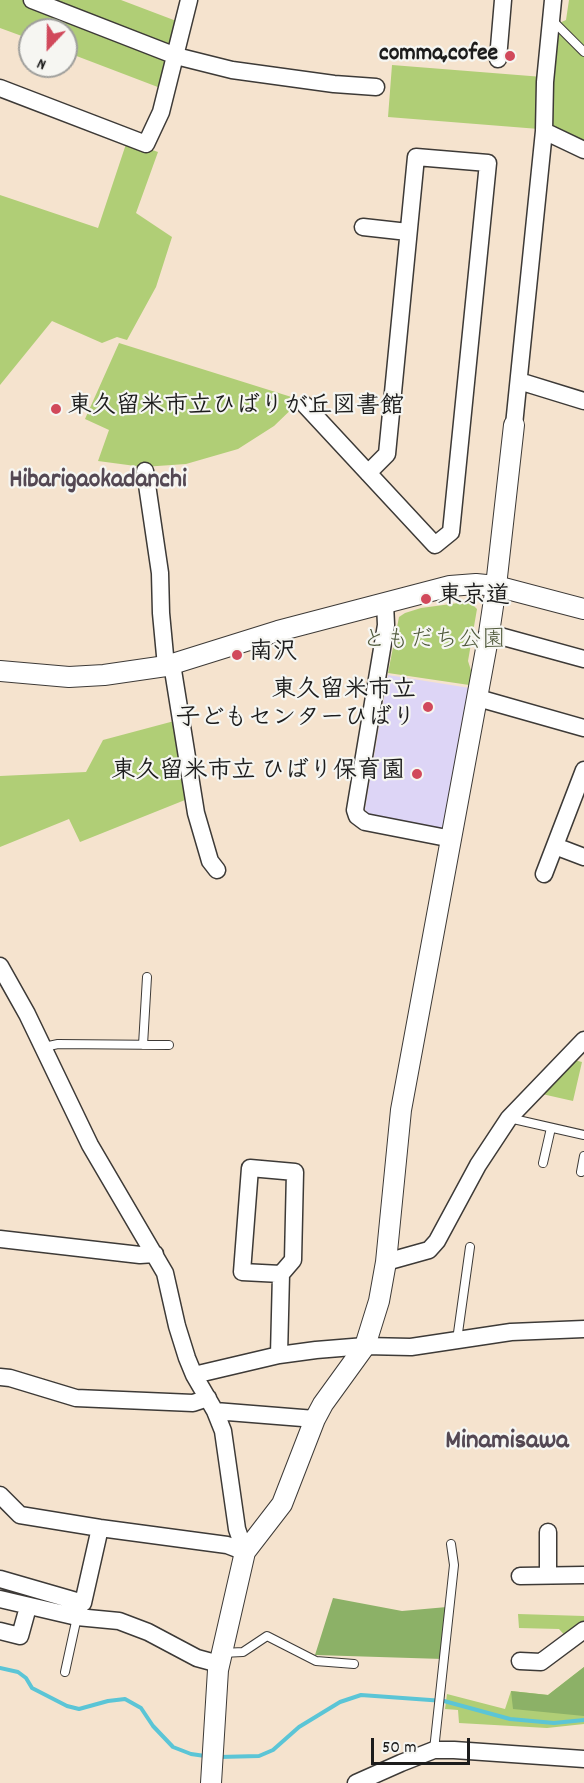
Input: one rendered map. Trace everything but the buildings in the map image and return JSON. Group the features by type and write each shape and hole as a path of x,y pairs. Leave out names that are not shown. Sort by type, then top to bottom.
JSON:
{"street":[{"path":"32,0 176,56 231,70 334,84 376,87"},
{"path":"0,88 146,144 161,112 189,0"},
{"path":"498,59 503,0"},
{"path":"211,1766 220,1659 245,1552 282,1504 315,1419 323,1404 365,1346 380,1301 401,1110 478,698 496,586 544,131 545,82 553,0"},
{"path":"544,131 584,150"},
{"path":"305,405 368,473 435,545 451,532 489,163 416,157 387,454 368,473"},
{"path":"363,227 408,232"},
{"path":"519,381 583,403"},
{"path":"145,471 160,573 161,613 196,813 210,861 218,870"},
{"path":"0,671 69,677 169,665 278,631 450,586 476,584 496,586 584,609"},
{"path":"385,603 387,614 385,636 355,810 357,816 365,822 452,840"},
{"path":"489,633 584,659"},
{"path":"478,698 584,728"},
{"path":"544,874 584,770"},
{"path":"555,846 584,857"},
{"path":"0,966 44,1047 90,1145 165,1273 177,1326 194,1375 212,1405 223,1431 237,1529 245,1552"},
{"path":"386,1262 429,1250 437,1241 478,1165 510,1118 520,1105 578,1057 584,1040"},
{"path":"279,1355 281,1274 293,1260 295,1172 250,1167 242,1272 281,1274"},
{"path":"0,1239 140,1255 154,1254"},
{"path":"194,1375 279,1355 365,1346 411,1347 530,1330 584,1329"},
{"path":"0,1377 76,1398 193,1403 315,1419"},
{"path":"0,1495 20,1515 227,1545 245,1552"},
{"path":"0,1579 83,1603 100,1528"},
{"path":"548,1533 548,1575"},
{"path":"520,1576 584,1575"},
{"path":"0,1599 28,1608 77,1617 119,1621 148,1632 197,1658 220,1659"},
{"path":"0,1631 20,1636 28,1608"},
{"path":"520,1661 541,1662 584,1630"},
{"path":"356,1783 434,1750 584,1759"}],"lane":[{"path":"551,20 584,52"},
{"path":"143,1045 147,977"},
{"path":"44,1047 58,1044 169,1045"},
{"path":"510,1118 584,1135"},
{"path":"543,1163 551,1128"},
{"path":"581,1172 584,1156"},
{"path":"457,1340 470,1247"},
{"path":"434,1750 454,1565 451,1544"},
{"path":"65,1672 77,1617"},
{"path":"220,1659 243,1652 267,1636 316,1661 354,1664"}],"shaded area":[{"name":"東久留米市立 ひばり保育園","path":"388,675 476,689 453,833 369,816 365,809"}],"green space":[{"path":"0,0 121,0 179,22 163,89 78,57 78,18 18,18 18,35 0,28"},
{"path":"569,0 584,0 584,153 544,131 557,24 566,20"},
{"path":"392,65 543,77 539,129 388,117"},
{"path":"127,141 158,152 136,213 172,237 156,287 127,340 117,337 102,343 52,321 0,385 0,195 98,228"},
{"path":"119,343 301,400 274,426 238,449 186,464 143,467 98,461 109,430 85,419"},
{"name":"ともだち公園","path":"466,602 477,609 468,661 476,686 388,673 399,617 421,608"},
{"path":"178,720 190,798 80,842 69,819 0,847 0,776 86,772 103,740"},
{"path":"574,1060 582,1062 573,1101 542,1094"},
{"path":"333,1598 402,1611 447,1607 443,1659 315,1655"},
{"path":"518,1614 584,1616 584,1627 568,1639 559,1629 519,1628"},
{"path":"584,1667 584,1724 547,1728 459,1723 458,1710 445,1709 447,1694 505,1709 511,1691 548,1695"},
{"path":"584,1667 584,1716 513,1709 511,1691 548,1695"}],"waterway":[{"path":"0,1668 18,1672 26,1678 32,1688 67,1706 79,1709 125,1699 141,1708 153,1726 173,1747 191,1754 205,1756"},
{"path":"219,1757 259,1756 273,1750 299,1727 340,1702 361,1695 444,1701 510,1719 554,1723 584,1720"}],"place":[{"name":"comma,cofee","path":"510,56"},
{"name":"東久留米市立ひばりが丘図書館","path":"56,409"},
{"name":"東京道","path":"426,599"},
{"name":"南沢","path":"237,655"},
{"name":"東久留米市立 子どもセンターひばり","path":"428,707"},
{"name":"東久留米市立 ひばり保育園","path":"417,774"}],"district":[{"name":"Hibarigaokadanchi","path":"98,482"},
{"name":"Minamisawa","path":"507,1443"}]}
